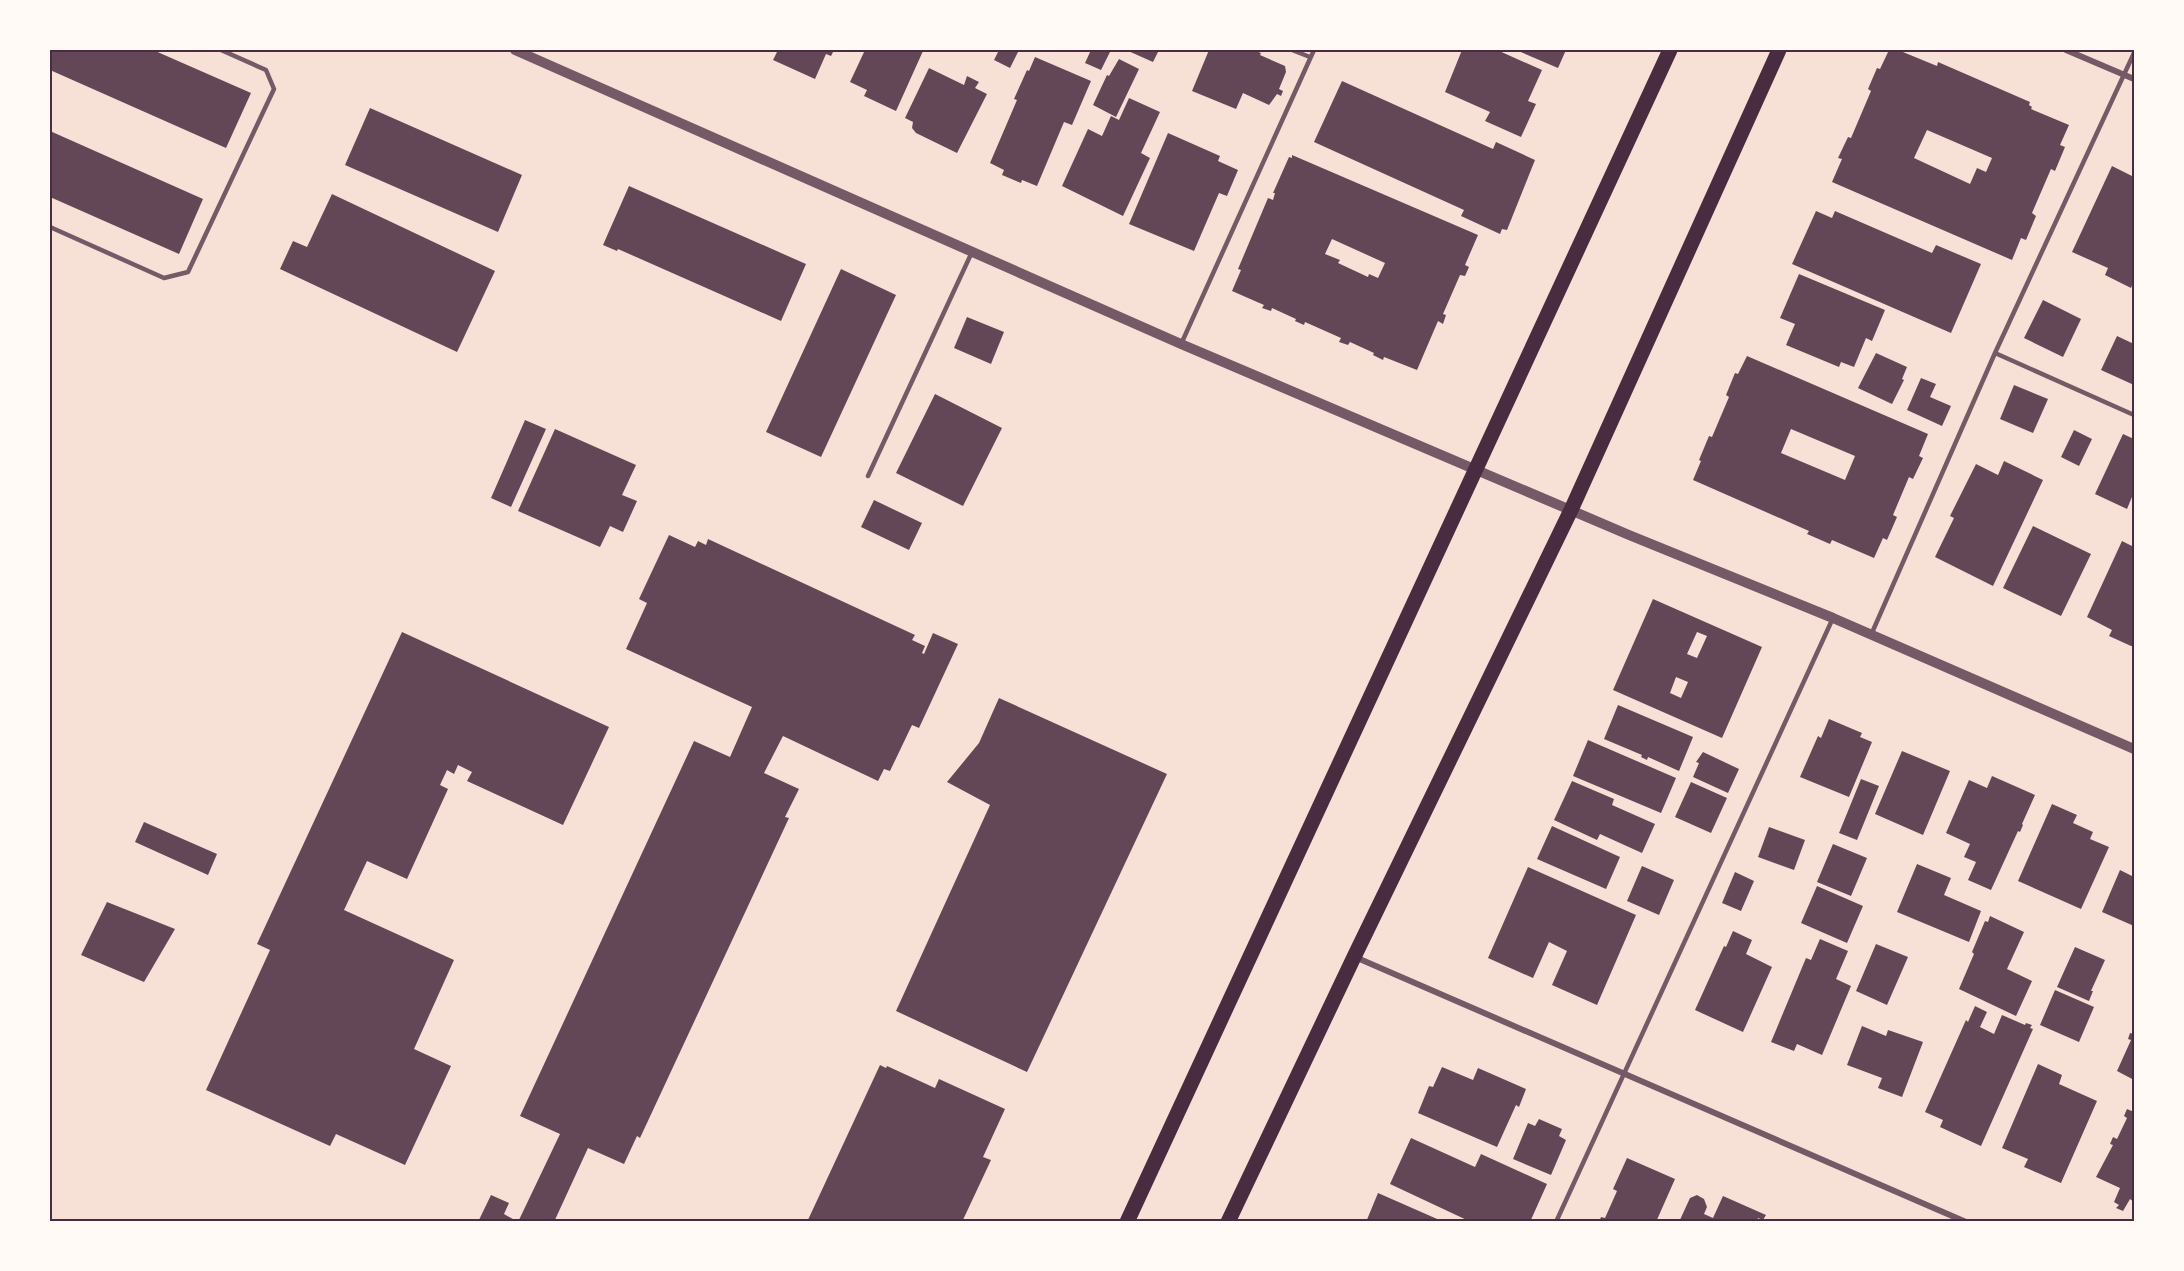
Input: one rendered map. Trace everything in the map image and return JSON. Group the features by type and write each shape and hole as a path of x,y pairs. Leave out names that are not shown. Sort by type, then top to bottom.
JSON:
{"main road":[{"path":"1127,1221 1670,50"},
{"path":"1228,1221 1571,510 1779,50"}],"street":[{"path":"515,50 1181,344 1571,510 1833,618 2134,749"},
{"path":"2066,50 2134,79"},
{"path":"1354,957 1966,1221"}],"lane":[{"path":"50,227 164,278 188,272 274,88 266,70 221,50"},
{"path":"1292,50 1310,57"},
{"path":"1181,344 1314,50"},
{"path":"1871,635 1995,353 2134,53"},
{"path":"868,476 972,252"},
{"path":"1995,353 2134,415"},
{"path":"1556,1221 1833,618"}],"building":[{"path":"50,50 153,50 251,93 226,148 50,70"},
{"path":"778,50 834,50 831,56 826,54 815,79 773,60"},
{"path":"865,50 923,51 896,111 864,96 867,90 850,82"},
{"path":"999,50 1019,50 1010,68 994,60"},
{"path":"1091,50 1111,50 1101,70 1085,63"},
{"path":"1126,50 1159,50 1153,62"},
{"path":"1209,50 1253,50 1285,66 1286,72 1279,89 1283,91 1281,96 1277,94 1269,105 1243,93 1236,109 1192,91"},
{"path":"1462,50 1497,50 1542,70 1528,101 1536,104 1521,137 1485,121 1490,112 1445,92"},
{"path":"1516,50 1566,50 1558,68"},
{"path":"1889,50 1898,50 1937,66 1938,62 2030,102 2031,109 2069,125 2060,145 2065,147 2055,171 2051,169 2032,213 2036,216 2026,240 2021,238 2012,260 1832,182 1842,159 1838,158 1848,137 1851,138 1871,91 1868,89 1877,68 1880,69","holes":["1927,130 1992,158 1986,172 1977,168 1970,184 1914,158"]},
{"path":"1035,57 1091,81 1072,125 1064,122 1037,186 1022,180 1021,183 1002,175 1004,170 990,163 1017,100 1014,99"},
{"path":"1119,59 1139,69 1116,117 1093,105 1107,75 1109,76"},
{"path":"929,68 964,85 967,76 979,82 975,88 987,94 957,153 916,133 912,128 913,122 905,118"},
{"path":"1342,81 1493,149 1496,142 1535,160 1507,230 1502,229 1500,234 1461,216 1464,210 1314,142"},
{"path":"1129,98 1160,112 1141,153 1150,158 1123,216 1062,186 1088,129 1102,136 1111,116 1119,120"},
{"path":"370,108 522,175 498,232 345,165"},
{"path":"50,131 203,199 179,254 50,197"},
{"path":"1168,133 1220,156 1218,161 1238,170 1227,196 1219,193 1194,251 1129,224"},
{"path":"1292,155 1478,235 1465,265 1469,267 1465,276 1460,275 1443,314 1446,315 1443,324 1438,321 1417,370 1384,357 1383,360 1373,355 1374,353 1350,342 1348,345 1339,342 1341,338 1305,322 1304,325 1272,308 1271,311 1262,308 1264,305 1232,291 1241,270 1238,269 1268,198 1273,200 1275,193 1273,193 1289,157 1292,158","holes":["1332,239 1385,263 1378,278 1369,274 1368,277 1338,263 1340,260 1325,254"]},
{"path":"2112,166 2134,177 2134,280 2131,288 2105,275 2108,268 2072,252"},
{"path":"629,186 806,264 781,321 618,249 617,251 603,245"},
{"path":"332,194 495,271 457,352 280,269 293,241 307,247"},
{"path":"1816,211 1832,218 1835,211 1932,253 1936,245 1981,264 1951,333 1792,264"},
{"path":"841,269 896,295 821,457 766,432"},
{"path":"1799,274 1885,310 1872,341 1866,338 1854,367 1841,362 1839,367 1786,345 1795,324 1780,318"},
{"path":"2043,300 2081,319 2063,357 2024,338"},
{"path":"967,317 1004,332 991,364 954,348"},
{"path":"2117,336 2134,344 2134,385 2101,370"},
{"path":"1876,353 1907,367 1902,379 1904,380 1892,404 1858,388"},
{"path":"1747,356 1928,434 1919,456 1923,458 1913,479 1909,477 1893,515 1897,517 1887,540 1883,538 1874,558 1832,540 1830,544 1807,534 1809,531 1693,480 1709,436 1712,437 1729,397 1726,395 1735,373 1738,374","holes":["1791,429 1855,456 1845,480 1781,453"]},
{"path":"1921,378 1936,384 1930,397 1951,406 1942,426 1907,410"},
{"path":"2014,385 2048,399 2033,433 2000,419"},
{"path":"935,394 1002,428 963,506 896,473"},
{"path":"525,420 546,429 511,507 491,498"},
{"path":"555,429 636,465 622,495 637,501 623,532 610,526 600,547 518,511"},
{"path":"2074,430 2092,439 2079,466 2061,457"},
{"path":"2123,434 2134,439 2134,492 2127,509 2095,494"},
{"path":"2004,461 2043,480 1993,586 1935,557 1954,518 1950,516 1976,464 1998,475"},
{"path":"874,500 922,523 909,550 861,527"},
{"path":"2033,526 2091,554 2061,616 2003,588"},
{"path":"669,535 695,547 698,541 706,545 708,539 915,635 912,640 925,646 922,653 924,654 933,633 958,644 919,728 912,725 890,771 884,769 878,781 783,736 764,773 799,789 785,817 789,818 640,1138 637,1136 624,1164 588,1148 554,1222 518,1222 560,1134 520,1116 694,741 730,757 752,707 626,649 647,603 639,599"},
{"path":"2122,541 2134,547 2134,646 2109,636 2112,630 2087,617"},
{"path":"1653,599 1762,647 1722,738 1613,690","holes":["1697,632 1707,636 1697,658 1687,654","1676,677 1688,682 1681,698 1670,693"]},
{"path":"402,632 609,727 563,825 467,781 472,772 458,765 454,774 447,770 440,785 448,789 407,879 367,861 344,910 454,960 414,1049 451,1066 405,1165 336,1134 330,1146 206,1090 270,950 257,944"},
{"path":"999,698 1167,774 1027,1072 896,1011 990,805 947,782 979,743"},
{"path":"1618,705 1693,737 1679,771 1648,757 1647,760 1641,757 1642,755 1604,739"},
{"path":"1829,719 1862,733 1860,737 1872,742 1849,797 1800,777 1818,736 1821,738"},
{"path":"1588,740 1676,778 1661,813 1573,776"},
{"path":"1902,751 1950,771 1923,835 1875,814"},
{"path":"1703,752 1739,769 1728,793 1693,777 1699,763 1696,762"},
{"path":"1992,776 2035,795 2020,832 2018,831 1991,890 1968,880 1976,862 1964,857 1970,844 1946,833 1969,780 1987,788"},
{"path":"1861,779 1879,786 1857,840 1839,833"},
{"path":"1572,781 1614,799 1612,805 1655,824 1642,853 1600,834 1597,840 1554,820"},
{"path":"1691,782 1727,798 1711,833 1675,817"},
{"path":"2052,804 2077,815 2073,823 2093,832 2090,839 2109,847 2081,909 2018,881"},
{"path":"144,822 217,854 208,875 135,842"},
{"path":"1552,826 1620,857 1606,889 1537,859"},
{"path":"1769,827 1805,840 1794,870 1758,857"},
{"path":"1833,844 1867,858 1851,896 1817,882"},
{"path":"1917,864 1951,878 1944,895 1981,911 1969,942 1897,912"},
{"path":"1642,866 1674,880 1659,915 1627,901"},
{"path":"1528,867 1636,915 1597,1005 1552,985 1567,951 1549,942 1533,978 1488,958"},
{"path":"2120,870 2134,877 2134,926 2102,912"},
{"path":"1735,872 1754,881 1741,911 1722,903"},
{"path":"1817,886 1863,906 1847,943 1801,923"},
{"path":"107,902 175,929 144,982 81,955"},
{"path":"1990,916 2024,932 2007,969 2032,981 2016,1016 1959,989 1985,921 1988,922"},
{"path":"1733,931 1752,940 1746,954 1772,967 1743,1032 1695,1010"},
{"path":"1820,939 1848,951 1836,979 1851,986 1822,1055 1797,1044 1794,1051 1771,1042 1806,958 1811,960"},
{"path":"1876,944 1908,957 1887,1005 1856,991"},
{"path":"2075,947 2105,960 2089,1001 2057,987"},
{"path":"2055,990 2094,1007 2079,1042 2040,1025"},
{"path":"1975,1006 1987,1012 1980,1027 1994,1034 2002,1015 2025,1025 2026,1023 2032,1025 2030,1028 2033,1029 1981,1146 1940,1127 1943,1120 1925,1112 1966,1020 1968,1022"},
{"path":"1862,1026 1886,1036 1888,1030 1923,1042 1902,1097 1878,1088 1882,1078 1847,1065"},
{"path":"2130,1033 2134,1034 2134,1080 2117,1071 2131,1040 2128,1039"},
{"path":"2038,1064 2062,1075 2059,1084 2097,1101 2061,1183 2024,1167 2028,1159 2002,1148"},
{"path":"880,1065 935,1088 939,1079 1005,1109 983,1157 991,1160 962,1222 807,1222"},
{"path":"1442,1067 1473,1080 1478,1068 1526,1089 1497,1147 1418,1113 1429,1086 1433,1087"},
{"path":"2127,1109 2134,1112 2134,1202 2130,1199 2123,1211 2116,1208 2119,1205 2114,1202 2120,1188 2096,1177 2113,1145 2110,1144 2113,1137 2117,1139 2127,1118 2124,1116"},
{"path":"1539,1119 1562,1129 1559,1136 1566,1140 1551,1175 1513,1159 1528,1123 1535,1126"},
{"path":"1411,1138 1475,1167 1481,1154 1547,1184 1530,1222 1471,1222 1390,1184"},
{"path":"1627,1158 1675,1179 1656,1222 1599,1222 1601,1217 1605,1218 1617,1191 1613,1189"},
{"path":"1378,1193 1444,1222 1366,1222"},
{"path":"491,1195 509,1203 504,1214 518,1222 478,1222"},
{"path":"1697,1195 1704,1199 1707,1207 1704,1214 1713,1218 1723,1196 1766,1215 1763,1220 1758,1218 1757,1222 1679,1222 1690,1198"}]}
